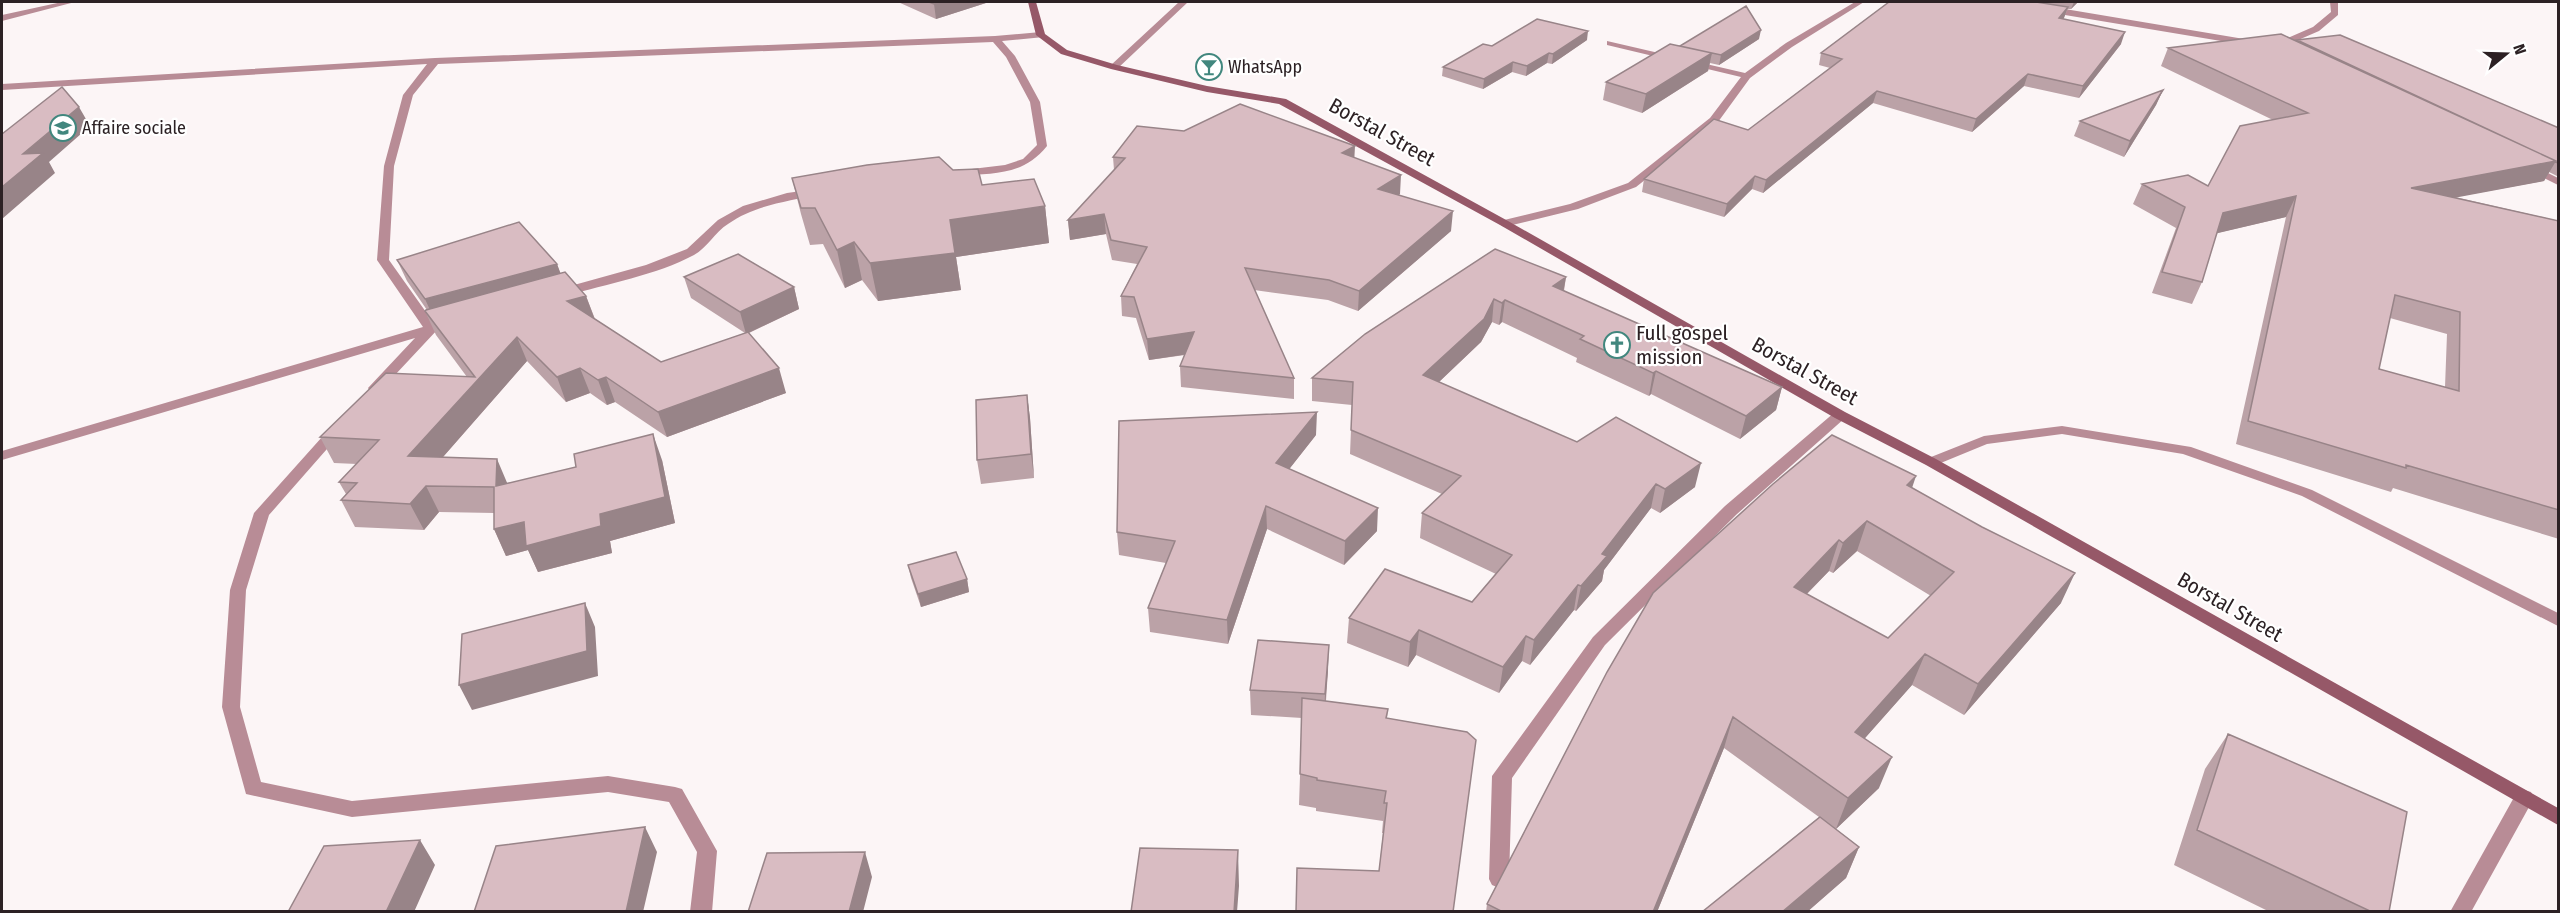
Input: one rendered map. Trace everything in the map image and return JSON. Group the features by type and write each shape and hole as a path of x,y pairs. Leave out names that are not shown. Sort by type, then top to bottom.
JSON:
{"street":[{"path":"2,18 71,2"},
{"path":"2,87 435,61 995,39 1041,35 1032,2"},
{"path":"1114,67 1184,2"},
{"path":"1504,223 1574,207 1632,185 1714,120 1747,76 1789,45 1860,2"},
{"path":"2275,47 2316,29 2335,13 2334,2"},
{"path":"2033,7 2275,47 2286,52"},
{"name":"Borstal Street","path":"1041,35 1064,52 1114,67 1207,89 1282,101 1504,223 1840,415 1931,462 2559,817"},
{"path":"950,175 1006,168 1027,161 1042,146 1035,102 1010,56 995,39"},
{"path":"1610,43 1747,76"},
{"path":"435,61 408,96 392,156 383,260 437,328"},
{"path":"2520,162 2559,182"},
{"path":"546,297 650,268 691,252 722,222 747,208 787,196 829,190"},
{"path":"366,397 437,328"},
{"path":"2,456 437,328"},
{"path":"350,414 261,513 238,590 231,707 253,788 352,809 608,784 675,795 707,851 701,912"},
{"path":"1499,879 1502,776 1599,641 1731,510 1840,415"},
{"path":"1931,462 1984,440 2061,430 2186,450 2307,493 2559,620"},
{"path":"2460,912 2524,798"}],"building":[{"path":"1889,2 2036,2 2068,7 2059,18 2125,32 2083,86 2028,74 1976,119 1877,91 1766,180 1755,176 1727,204 1644,179 1714,119 1748,130 1842,59 1821,53"},
{"path":"1746,6 1761,30 1721,55 1680,46"},
{"path":"1537,19 1588,31 1553,54 1549,53 1527,66 1513,62 1484,79 1443,67 1483,44 1492,46"},
{"path":"2281,34 2556,161 2411,188 2559,221 2559,510 2248,421 2296,196 2223,213 2202,282 2162,272 2185,207 2142,184 2188,175 2208,186 2240,126 2308,113 2168,48","holes":["2395,295 2460,312 2459,391 2379,369"]},
{"path":"2340,35 2559,128 2559,163 2297,40"},
{"path":"1670,44 1712,53 1646,94 1606,82"},
{"path":"62,87 79,107 23,154 43,153 2,187 2,134"},
{"path":"2163,90 2130,141 2080,121"},
{"path":"1240,104 1355,146 1342,153 1401,175 1378,189 1453,211 1359,291 1329,280 1245,268 1294,378 1180,366 1194,332 1147,339 1134,297 1121,296 1147,247 1111,240 1104,214 1068,220 1125,158 1113,157 1137,126 1184,131"},
{"path":"939,157 953,170 978,169 982,185 1034,179 1045,206 950,220 955,253 870,263 854,242 837,250 815,208 801,208 792,178 867,165"},
{"path":"519,222 557,264 425,299 397,260"},
{"path":"1495,249 1566,277 1553,286 1782,387 1746,416 1656,371 1653,373 1580,339 1584,336 1505,300 1502,303 1494,299 1484,319 1423,375 1577,442 1616,417 1701,463 1665,489 1656,484 1602,554 1607,556 1581,586 1578,585 1534,640 1526,636 1503,667 1419,630 1410,642 1349,618 1385,569 1472,602 1512,555 1422,513 1461,476 1351,430 1353,382 1312,378 1365,334"},
{"path":"738,254 794,287 740,312 684,277"},
{"path":"565,272 586,296 567,301 661,362 748,332 779,368 658,412 606,377 598,380 580,368 557,377 517,337 408,456 497,459 496,486 576,467 574,454 653,434 665,497 600,514 601,526 526,546 524,522 494,529 494,487 426,486 410,504 341,500 357,483 339,482 379,440 320,437 386,373 475,377 425,311"},
{"path":"1027,395 1031,454 977,460 976,400"},
{"path":"1317,412 1276,463 1378,508 1345,541 1266,506 1227,620 1148,608 1175,541 1117,532 1119,421"},
{"path":"1832,435 1916,476 1907,485 1982,527 2075,573 1978,684 1925,654 1855,732 1892,757 1848,798 1733,717 1653,912 1503,912 1487,904 1607,672 1653,593 1773,484","holes":["1867,521 1954,572 1888,638 1794,587 1839,540 1843,543"]},
{"path":"956,552 967,579 918,594 908,565"},
{"path":"585,603 587,651 459,685 462,634"},
{"path":"1258,640 1329,645 1325,694 1250,690"},
{"path":"1302,698 1388,709 1386,718 1467,732 1476,740 1453,912 1296,912 1297,868 1379,871 1387,803 1384,803 1386,791 1317,780 1317,778 1300,774"},
{"path":"2228,734 2407,812 2389,912 2372,912 2197,830"},
{"path":"1820,817 1859,847 1782,912 1702,912"},
{"path":"645,827 626,912 474,912 496,846"},
{"path":"420,840 386,912 288,912 324,846"},
{"path":"1140,848 1238,850 1234,912 1131,912"},
{"path":"865,852 849,912 748,912 767,853"}],"place":[{"name":"WhatsApp","path":"1209,67"},
{"name":"Affaire sociale","path":"63,128"},
{"name":"Full gospel mission","path":"1617,345"}]}
